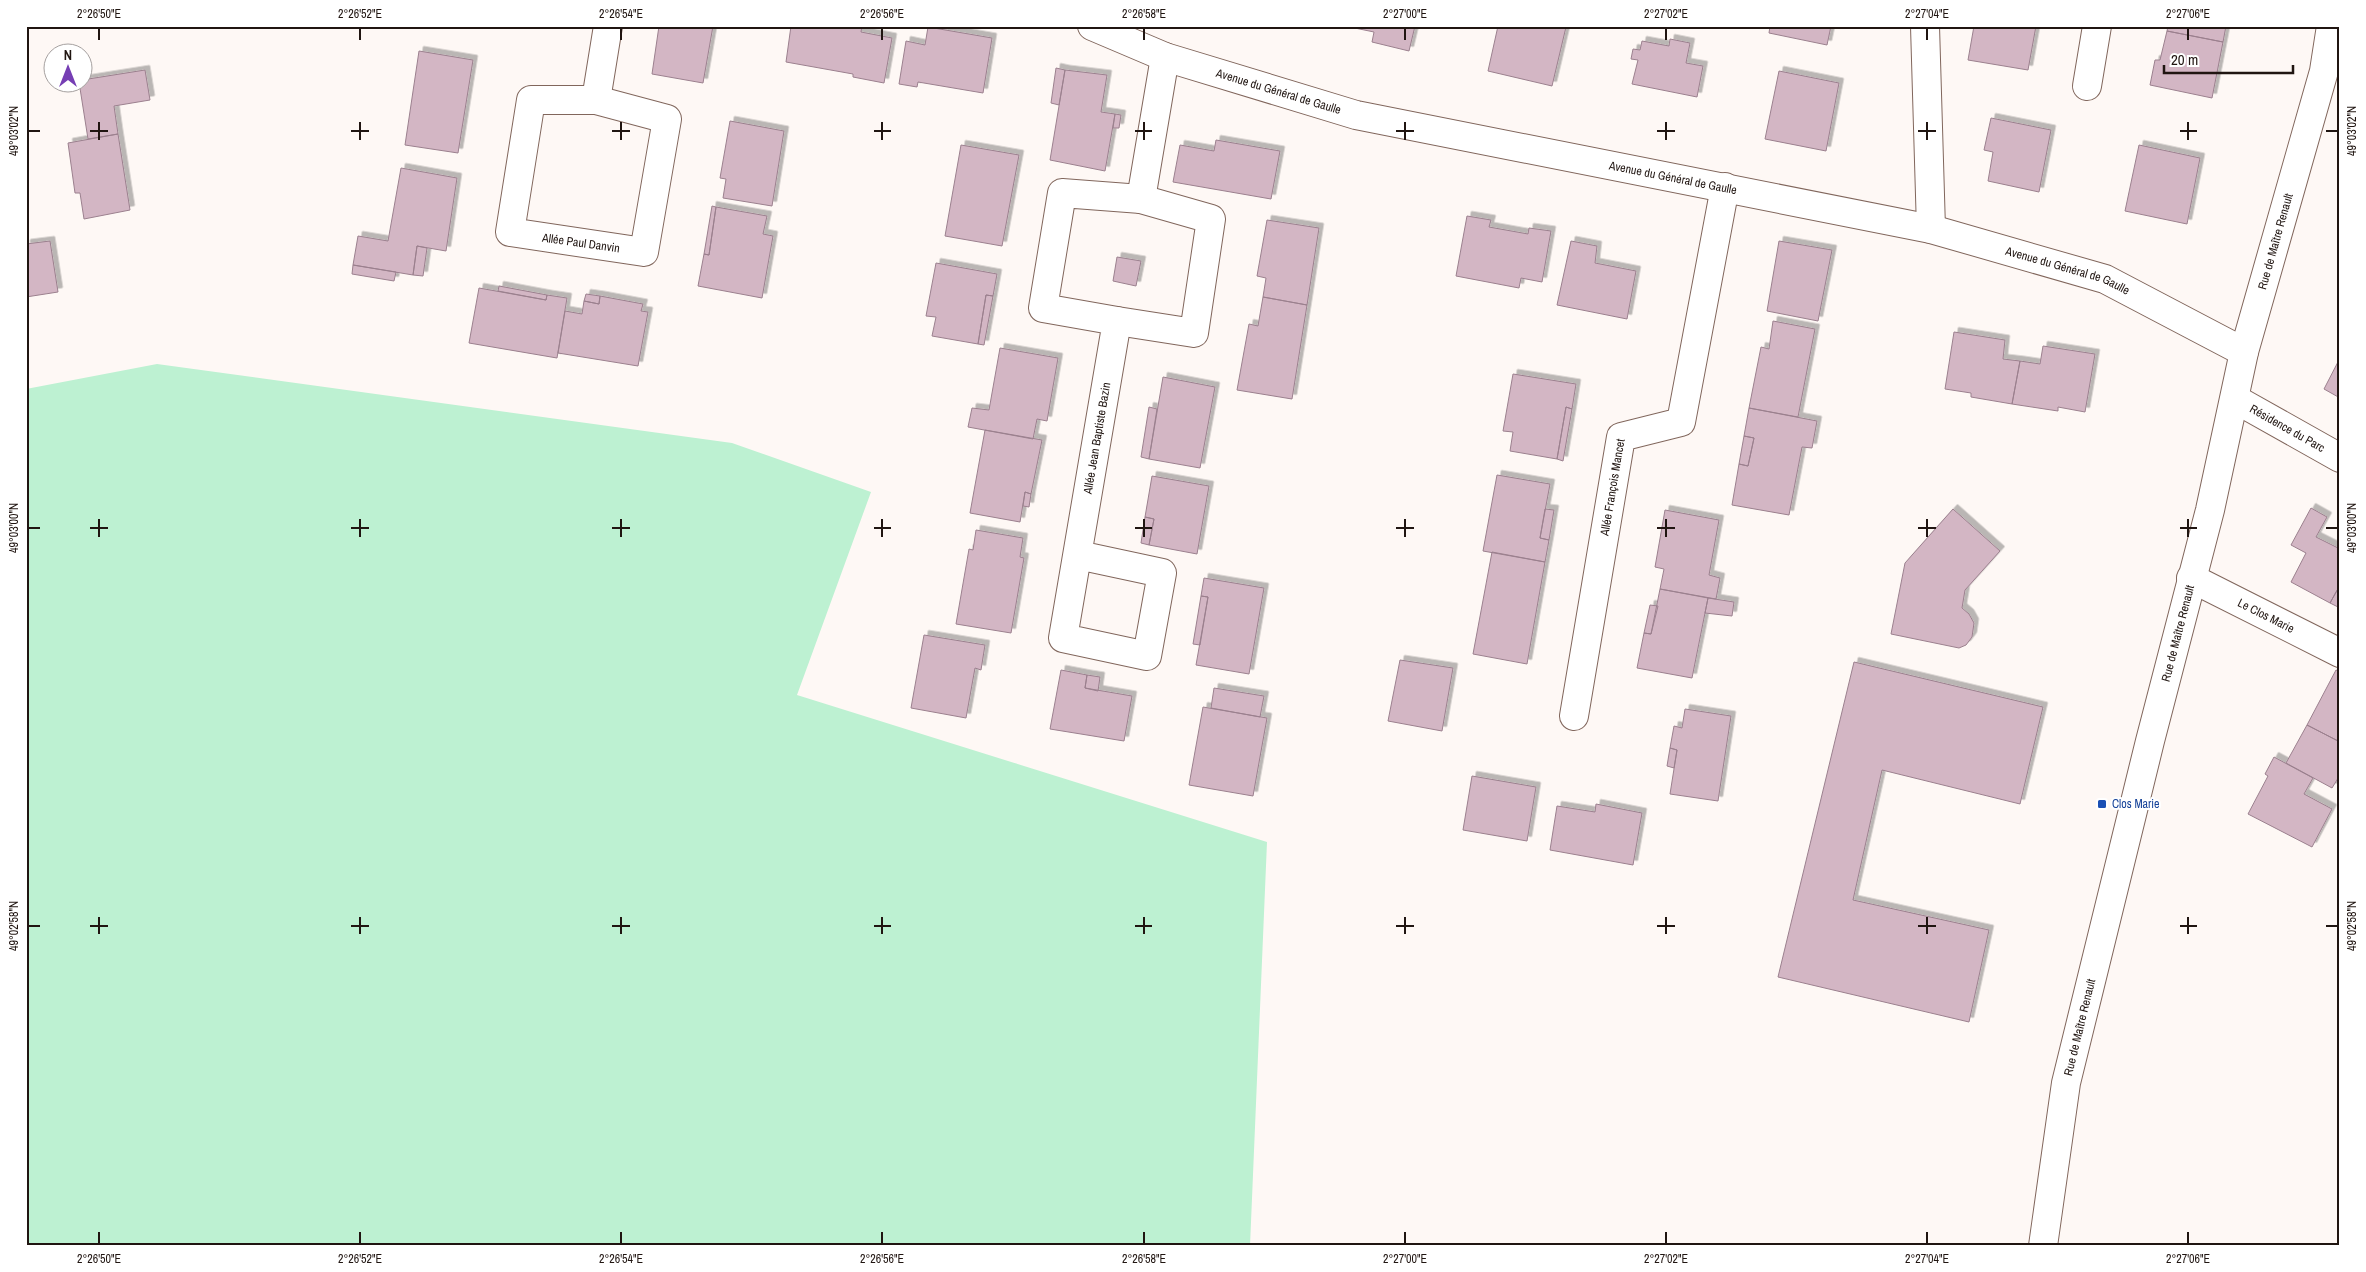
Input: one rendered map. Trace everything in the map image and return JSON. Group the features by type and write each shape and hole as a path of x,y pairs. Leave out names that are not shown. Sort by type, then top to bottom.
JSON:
{"street":[{"path":"596,100 608,26"},
{"name":"Avenue du Général de Gaulle","path":"1092,26 1166,58 1356,115 1931,229 2105,279 2244,352"},
{"path":"1925,26 1931,229"},
{"path":"2087,86 2097,26"},
{"name":"Rue de Maître Renault","path":"2042,1246 2066,1083 2191,578 2210,510 2244,352 2324,71 2331,26"},
{"path":"1142,199 1166,58"},
{"name":"Allée Paul Danvin","path":"531,100 596,100 667,119 644,252 510,232 531,100"},
{"name":"Allée François Mancet","path":"1574,716 1621,437 1681,422 1725,187"},
{"path":"1062,193 1142,199 1211,219 1194,333 1043,308 1062,193"},
{"name":"Allée Jean Baptiste Bazin","path":"1078,555 1117,321"},
{"name":"Résidence du Parc","path":"2235,399 2340,458"},
{"name":"Le Clos Marie","path":"2191,578 2340,653"}],"green space":[{"path":"157,364 732,443 871,492 797,695 1267,842 1250,1246 26,1246 26,389"}],"building":[{"path":"659,26 713,26 703,83 652,74"},
{"path":"791,26 862,26 861,32 892,38 884,83 853,77 853,74 786,62"},
{"path":"1345,26 1415,26 1409,51 1372,42 1374,32"},
{"path":"1498,26 1566,27 1552,86 1488,71"},
{"path":"1770,26 1831,26 1827,45 1769,33"},
{"path":"1974,26 2036,26 2028,70 1968,60"},
{"path":"2168,26 2226,26 2223,42 2167,31"},
{"path":"928,27 992,38 983,93 918,82 917,87 899,84 906,41 925,45"},
{"path":"2167,31 2223,42 2212,98 2150,85 2155,60 2160,60"},
{"path":"1670,39 1690,43 1686,63 1703,66 1697,97 1632,84 1638,60 1631,59 1633,49 1640,50 1642,41 1669,46"},
{"path":"419,51 473,60 458,153 405,145"},
{"path":"1056,68 1065,70 1059,105 1051,103"},
{"path":"145,70 150,100 114,106 118,134 88,139 81,92 92,92 92,78"},
{"path":"1065,70 1107,75 1101,112 1115,114 1105,171 1050,160"},
{"path":"1779,71 1839,83 1826,151 1765,139"},
{"path":"1115,114 1121,115 1119,128 1113,128"},
{"path":"1991,118 2051,130 2039,192 1988,181 1993,152 1984,150"},
{"path":"730,121 784,131 772,206 723,198 726,179 720,178"},
{"path":"118,134 130,210 84,219 80,193 75,193 68,143"},
{"path":"1216,140 1280,151 1271,199 1173,182 1180,145 1214,151"},
{"path":"961,145 1019,155 1002,246 945,236"},
{"path":"2139,145 2200,158 2187,224 2125,211"},
{"path":"401,168 457,178 446,251 417,246 413,275 353,265 358,236 388,241"},
{"path":"712,206 716,207 709,255 704,254"},
{"path":"716,207 767,216 763,234 773,236 762,298 698,286 704,254 709,255"},
{"path":"1467,216 1491,220 1489,227 1528,234 1529,228 1551,231 1542,282 1521,278 1519,288 1456,276"},
{"path":"1267,220 1319,228 1307,305 1263,297 1266,278 1257,276"},
{"path":"50,241 58,292 26,297 26,244"},
{"path":"1571,241 1597,246 1595,263 1636,271 1627,319 1557,305"},
{"path":"1779,241 1832,250 1818,321 1767,311"},
{"path":"417,246 427,248 423,276 413,275"},
{"path":"1117,257 1141,261 1136,286 1113,281"},
{"path":"936,263 997,274 993,296 986,295 978,344 932,336 936,317 926,316"},
{"path":"353,265 396,272 394,281 352,274"},
{"path":"499,286 547,295 546,300 498,291"},
{"path":"479,288 546,300 547,295 567,298 557,358 469,343"},
{"path":"586,294 600,296 599,304 584,301"},
{"path":"986,295 993,296 984,345 978,344"},
{"path":"600,296 643,304 641,311 648,312 638,366 558,353 565,311 582,314 584,301 599,304"},
{"path":"1263,297 1307,305 1292,399 1237,390 1249,324 1258,326"},
{"path":"1773,321 1815,329 1798,417 1749,408 1761,347 1769,349"},
{"path":"1954,332 2005,340 2003,359 2020,361 2012,404 1971,397 1971,393 1945,389"},
{"path":"2043,346 2095,354 2085,412 2058,407 2058,411 2012,404 2020,361 2040,364"},
{"path":"1000,348 1058,358 1047,421 1037,419 1033,439 968,427 972,408 989,410"},
{"path":"2340,358 2340,398 2324,389"},
{"path":"1513,374 1576,384 1572,409 1566,407 1557,459 1510,451 1513,432 1503,431"},
{"path":"1163,377 1215,387 1200,468 1149,459"},
{"path":"1149,407 1157,409 1149,459 1141,457"},
{"path":"1566,407 1572,409 1563,461 1557,459"},
{"path":"1749,408 1817,421 1812,448 1802,447 1789,515 1732,505 1739,464 1748,466 1754,438 1744,436"},
{"path":"985,430 1042,440 1031,494 1025,492 1020,522 970,513"},
{"path":"1744,436 1754,438 1748,466 1739,464"},
{"path":"1497,475 1550,484 1540,538 1549,540 1545,562 1483,551"},
{"path":"1152,476 1209,486 1197,554 1149,545 1154,519 1145,517"},
{"path":"1025,492 1031,494 1029,507 1023,506"},
{"path":"2311,508 2327,517 2316,537 2340,549 2340,585 2330,603 2291,582 2306,553 2291,545"},
{"path":"1545,509 1554,510 1549,540 1540,538"},
{"path":"1953,509 2000,551 1965,590 1962,608 1969,614 1974,623 1972,637 1966,645 1959,648 1891,634 1905,563"},
{"path":"1665,510 1719,520 1709,575 1720,578 1716,599 1660,589 1664,569 1655,567"},
{"path":"1145,517 1154,519 1149,545 1141,543"},
{"path":"976,530 1023,538 1020,557 1024,558 1011,633 956,624 969,549 973,550"},
{"path":"1492,552 1545,562 1527,664 1473,654"},
{"path":"1204,578 1264,588 1249,674 1196,665 1208,597 1201,596"},
{"path":"2340,585 2340,608 2330,603"},
{"path":"1660,589 1708,598 1692,678 1637,668 1644,633 1651,634"},
{"path":"1201,596 1208,597 1200,645 1193,644"},
{"path":"1708,598 1734,602 1732,616 1705,613"},
{"path":"1650,605 1658,606 1651,634 1644,633"},
{"path":"924,635 985,645 981,670 975,668 966,718 911,708"},
{"path":"1400,660 1453,668 1442,731 1388,721"},
{"path":"1854,662 2043,707 2020,804 1882,770 1853,900 1989,930 1969,1022 1778,977"},
{"path":"1061,670 1087,675 1085,688 1132,696 1124,741 1050,729"},
{"path":"2336,670 2340,672 2340,742 2307,725"},
{"path":"1087,675 1100,677 1098,691 1085,688"},
{"path":"1214,688 1264,696 1260,717 1211,708"},
{"path":"1203,707 1267,718 1253,796 1189,785"},
{"path":"1685,709 1731,716 1718,801 1670,794 1677,750 1670,748 1674,726 1682,728"},
{"path":"2307,725 2340,742 2340,775 2332,788 2286,763"},
{"path":"1670,748 1677,750 1674,768 1667,766"},
{"path":"2274,757 2313,778 2304,794 2332,809 2312,847 2248,814 2268,776 2265,774"},
{"path":"1472,776 1536,787 1527,841 1463,830"},
{"path":"1596,804 1642,813 1633,865 1550,850 1557,806 1595,812"}],"place":[{"name":"Clos Marie","path":"2102,804"}]}
